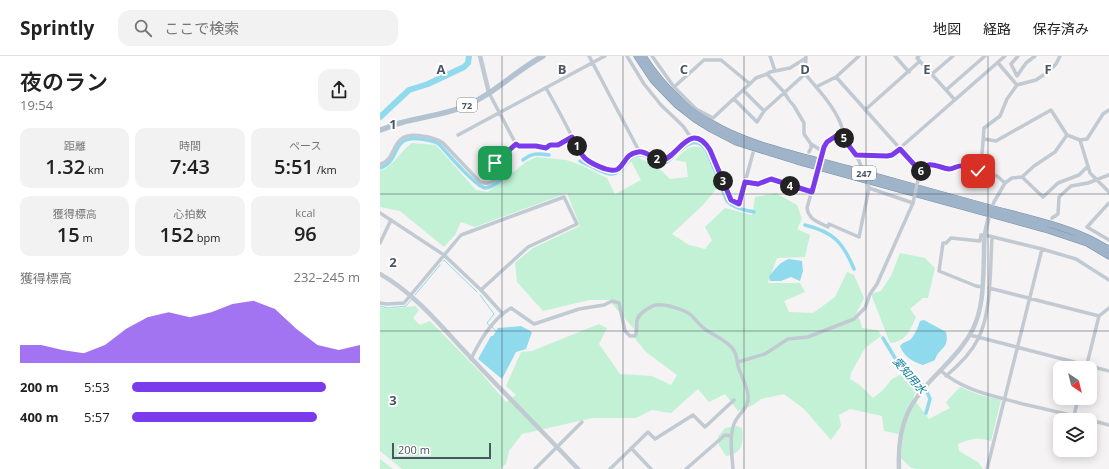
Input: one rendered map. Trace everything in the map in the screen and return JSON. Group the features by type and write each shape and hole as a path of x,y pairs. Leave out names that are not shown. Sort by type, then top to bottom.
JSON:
{"highway":[{"name":"247","path":"637,56 653,80 666,95 686,112 727,138 754,148 819,164 862,172 991,211 1087,243 1109,256"},
{"name":"247","path":"643,56 658,78 670,92 693,112 709,123 730,134 917,195 991,211 1075,233 1088,238 1109,250"}],"main road":[{"name":"72","path":"380,130 401,123 439,115 463,107 489,94 514,74 543,56"}],"street":[{"path":"480,56 489,94 516,144 519,146 536,146 546,148 550,145 558,145 572,137"},
{"path":"589,56 639,151"},
{"path":"458,135 605,56"},
{"path":"627,56 644,84 661,105 683,126 692,139"},
{"path":"652,56 674,87 696,109 713,118 756,78 770,72 790,68 806,57"},
{"path":"721,60 724,56"},
{"path":"770,56 775,71"},
{"path":"895,56 909,72"},
{"path":"917,56 955,100"},
{"path":"932,74 953,56"},
{"path":"946,90 985,56"},
{"path":"856,155 892,155 1005,56"},
{"path":"1018,56 1010,64 1017,76 1026,63 1035,56"},
{"path":"978,171 982,154 984,128 1000,116 1007,98 1017,85 1036,80 1048,72 1056,64 1060,56"},
{"path":"806,57 805,74 827,102 840,122 846,142 856,155 862,167 862,172"},
{"path":"816,87 836,77 857,57"},
{"path":"674,87 704,60 721,60 750,84"},
{"path":"865,110 920,61"},
{"path":"998,63 1017,85"},
{"path":"766,74 784,92 788,100 794,106 804,123 804,134 811,144 822,151"},
{"path":"734,99 757,122 764,111 805,74"},
{"path":"836,77 921,172"},
{"path":"546,88 583,157 607,170 613,171 618,169 629,155 639,151 644,152 654,158 663,160 684,142 696,139 707,144 731,200 739,204 753,153"},
{"path":"743,90 764,111"},
{"path":"984,139 996,141 1051,110 1067,135 1080,140 1087,139 1103,114 1109,110"},
{"path":"842,132 827,142 822,151 807,208 808,214 811,218 828,228 828,224 859,237 869,188 868,180"},
{"path":"380,164 386,161 401,139 406,136 414,135 438,139 480,182 487,184 493,182 499,176 495,163 516,144"},
{"path":"899,469 899,449 903,424 911,406 926,384 961,348 970,336 978,316 983,287 985,235 991,211 1005,183 1012,178 1022,177 1034,166 1054,152 1067,135"},
{"path":"1080,140 1090,173 1109,192"},
{"path":"809,152 811,144"},
{"path":"738,362 765,354 788,339 808,337 854,319 865,308 870,294 877,284 913,203 918,180 923,167 927,164 951,169 961,166 997,176 1005,183"},
{"path":"1022,177 1043,197 1058,183 1080,175 1088,166"},
{"path":"1052,218 1058,214 1059,197 1071,186 1088,183 1109,175"},
{"path":"745,182 758,184 771,179 812,192"},
{"path":"869,188 913,203"},
{"path":"380,302 387,304 404,303 461,236 564,197 577,224 528,247 481,290"},
{"path":"1109,203 1086,227 1109,240"},
{"path":"380,213 444,255 481,290 502,313"},
{"path":"380,243 391,220"},
{"path":"983,287 976,286 939,271 943,243 946,243 951,238 980,241 981,235 992,236 1042,249 1076,260 1109,280"},
{"path":"946,376 959,363 979,338 988,306 992,236"},
{"path":"986,469 1042,249"},
{"path":"380,274 411,295 578,469"},
{"path":"989,288 1030,297 1099,316"},
{"path":"471,359 489,328 502,313 510,308 534,324 579,309 604,305 612,301 619,303 626,331 630,336 635,336 637,333 636,321 638,316 655,305 663,305 682,310 689,314 700,326 729,345 736,354 748,397 745,408 734,423 731,436 733,469"},
{"path":"1088,361 1099,316 1109,308"},
{"path":"970,336 1064,361"},
{"path":"1097,369 1109,371"},
{"path":"940,370 946,376 960,384 979,392 1062,413"},
{"path":"610,469 648,432 655,439 694,415 705,428 734,400"},
{"path":"535,469 582,422"},
{"path":"1097,422 1109,425"},
{"path":"686,469 725,435 731,436"},
{"path":"631,448 651,469"}],"green space":[{"path":"412,143 436,145 476,190 488,192 526,162 536,157 566,160 583,166 607,178 615,194 641,180 631,161 637,157 658,167 670,179 688,177 686,162 675,160 688,149 694,147 703,148 707,155 718,187 703,205 672,234 689,245 705,249 712,240 705,227 725,208 752,215 755,197 776,193 797,205 802,219 797,229 810,235 805,257 777,258 768,283 800,283 805,292 784,301 789,312 813,313 835,297 847,272 854,275 864,298 856,314 860,320 862,328 878,330 881,336 865,348 851,373 850,379 861,386 873,398 882,391 892,379 904,373 918,387 913,398 929,419 950,408 946,402 960,387 980,395 1001,400 991,441 974,439 958,444 959,451 978,462 983,469 916,469 910,467 901,458 903,435 884,431 882,416 850,409 839,415 841,426 831,440 804,409 784,394 761,399 753,405 738,411 725,394 709,402 698,389 671,413 652,410 636,418 592,418 522,434 509,451 506,464 500,469 402,469 380,451 380,307 389,309 415,306 419,310 413,318 420,325 430,321 481,373 506,402 516,395 506,386 521,352 532,351 599,324 607,328 599,344 620,374 652,376 671,385 677,375 646,352 636,340 634,329 609,300 589,300 543,311 517,282 515,263 533,248 580,226 567,193 475,227 461,222 455,235 444,247 400,211 380,207 380,171 389,166"},
{"path":"900,253 925,258 935,268 928,298 923,298 910,309 916,317 909,331 904,338 890,343 871,294 881,291 891,276"},
{"path":"737,426 742,428 743,438 741,447 736,453 726,456 719,445 718,437 725,428"},
{"path":"380,459 393,469 380,469"}],"water":[{"path":"789,259 802,261 803,271 800,281 791,277 781,281 770,281 769,276 780,264"},
{"path":"924,320 946,332 947,342 935,360 923,365 909,358 900,346 911,339 920,321"},
{"path":"521,326 532,332 526,349 516,352 502,379 478,359 491,336 493,336 498,328"}],"waterway":[{"path":"380,117 409,90 428,84 464,67 468,63 469,56"},
{"name":"愛知用水","path":"380,168 387,165 400,144 404,141 421,139 433,141 439,144 468,176 485,188 494,185 506,175"},
{"name":"愛知用水","path":"580,161 600,171 612,174 617,173 630,159 638,155 643,155 659,164 667,162 687,145 697,143 702,145 707,151 727,201 736,207 754,212"},
{"name":"愛知用水","path":"523,160 535,154 549,155"},
{"name":"愛知用水","path":"805,225 823,231 836,240 846,252 854,269"},
{"path":"444,261 477,292"},
{"path":"415,295 440,265"},
{"path":"480,295 494,314 487,323 489,325"},
{"path":"380,306 388,308 406,306 411,300"},
{"path":"492,327 496,331"},
{"name":"愛知用水","path":"883,338 895,358 926,389 930,399 926,413"}],"route":[{"path":"495,163 516,144 519,146 536,146 546,148 550,145 558,145 572,137 583,157 607,170 613,171 618,169 629,155 639,151 644,152 654,158 663,160 684,142 696,139 707,144 731,200 739,204 745,182 758,184 771,179 773,181 812,192 824,147 827,142 842,132 846,142 856,155 887,156 892,155 900,149 921,172 923,167 927,164 951,169 961,166 978,171"}]}
